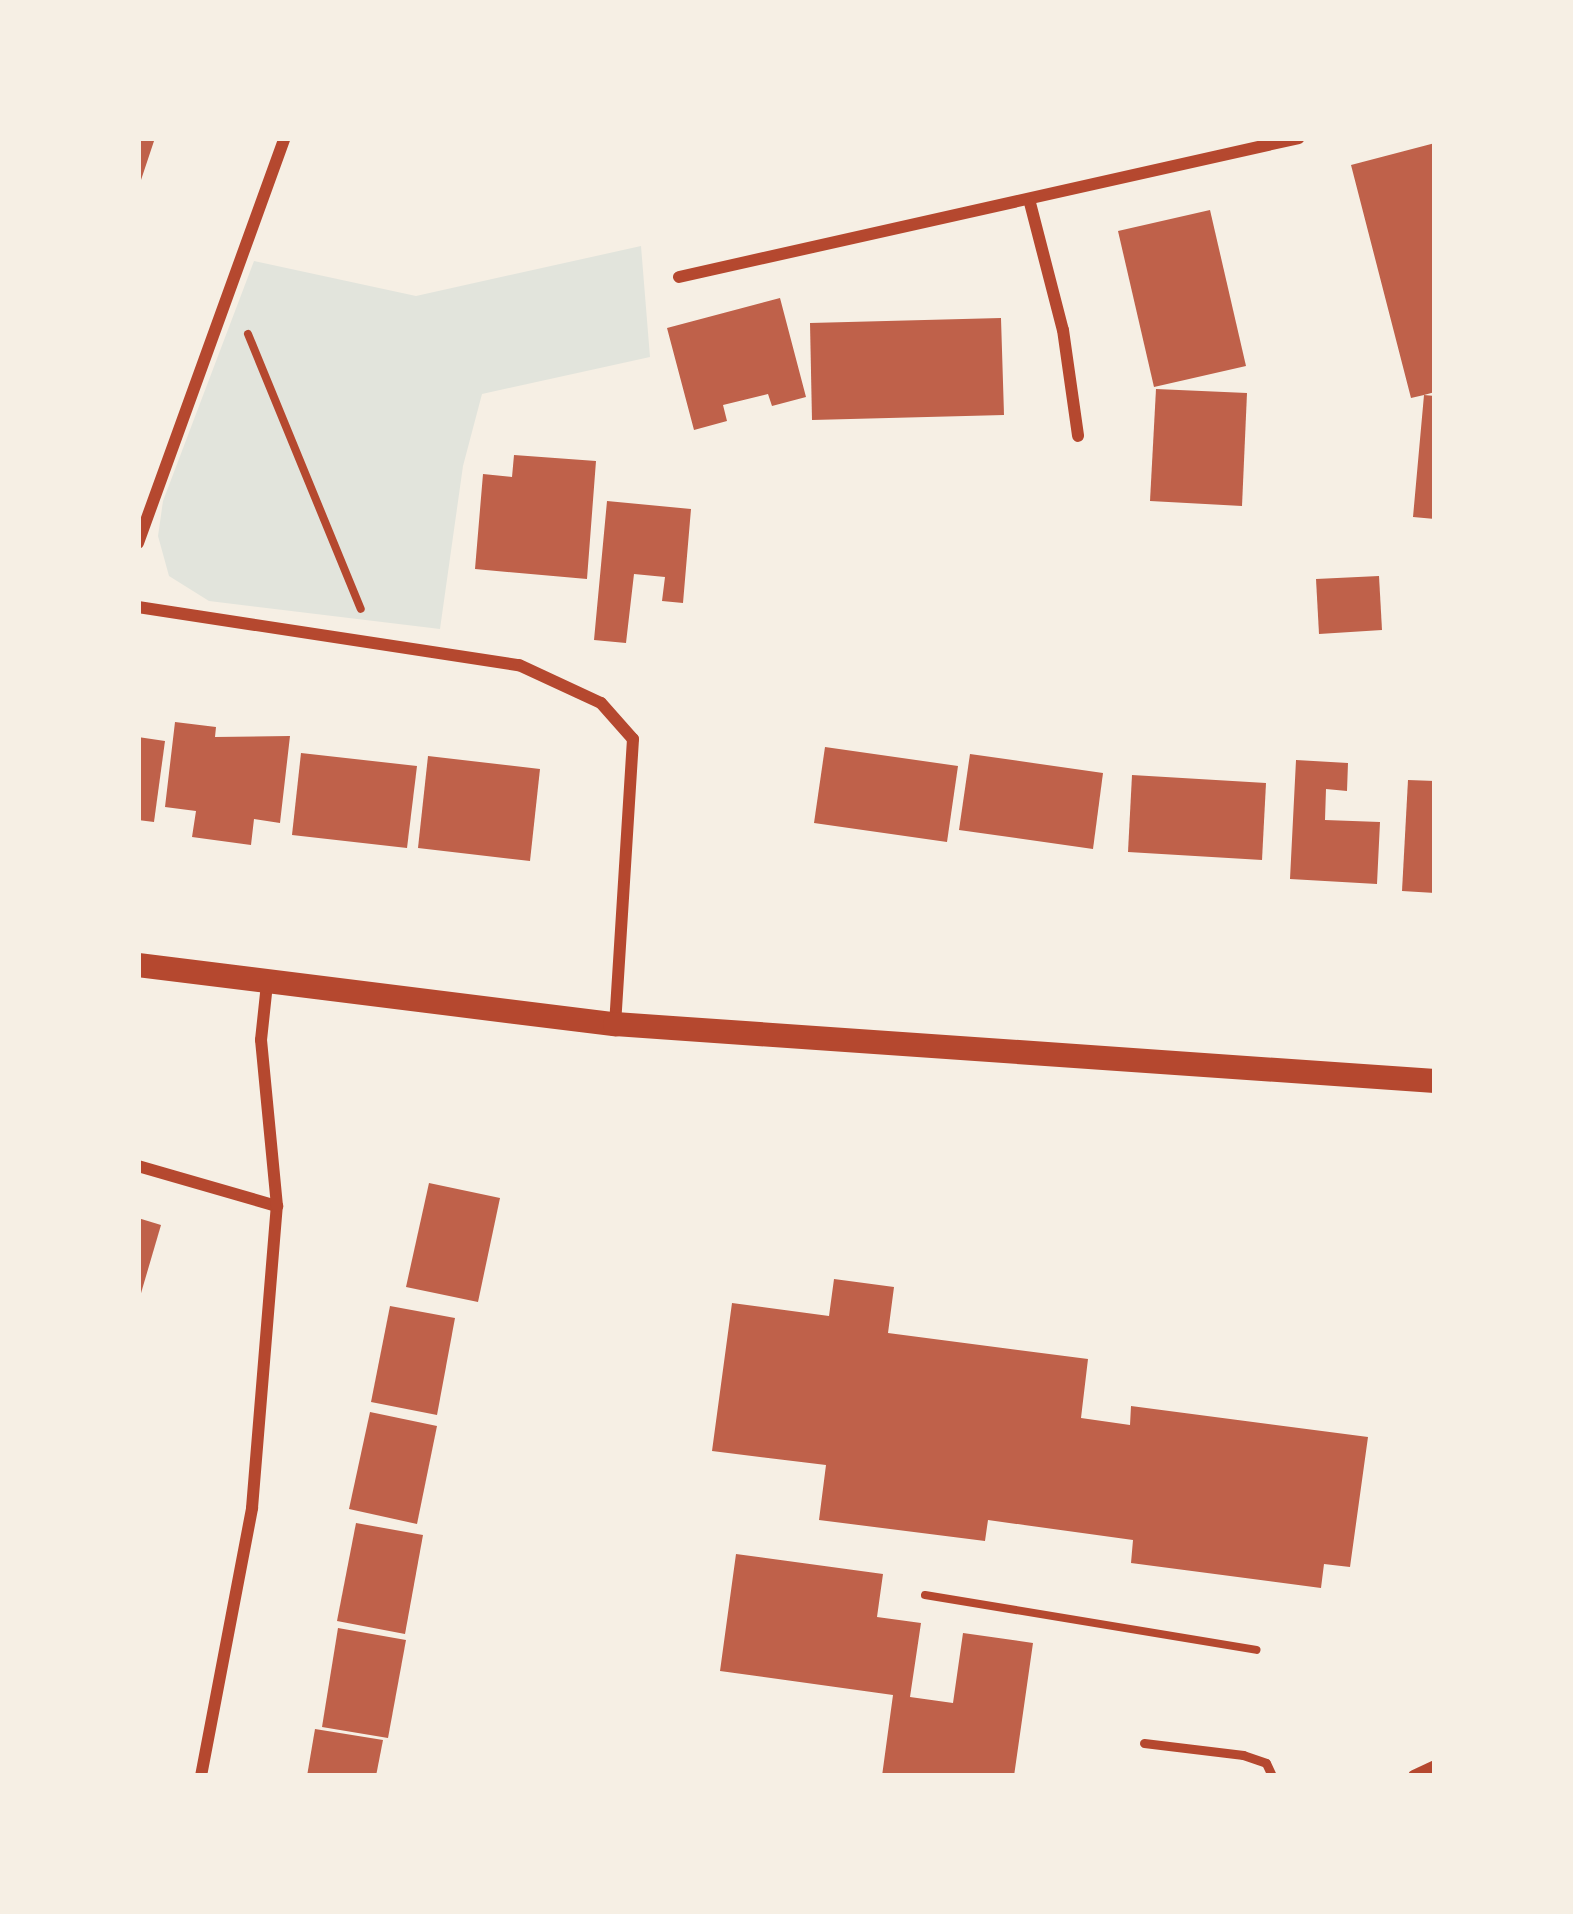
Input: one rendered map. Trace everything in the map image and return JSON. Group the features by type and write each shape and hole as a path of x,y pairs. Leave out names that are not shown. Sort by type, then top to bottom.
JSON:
{"main road":[{"path":"138,965 615,1024 1435,1081"}],"street":[{"path":"138,543 285,138"},
{"path":"679,277 1299,138"},
{"path":"1029,199 1063,330 1078,436"},
{"path":"138,607 519,665 601,704 633,739 615,1024"},
{"path":"201,1776 252,1508 277,1206 261,1040 267,984"},
{"path":"138,1166 277,1206"},
{"path":"1414,1776 1435,1766"}],"lane":[{"path":"1144,1743 1243,1755 1266,1762 1272,1776"}],"path":[{"path":"231,291 375,644"},
{"path":"925,1594 1256,1650"}],"shaded area":[{"path":"641,246 650,357 482,394 463,466 440,629 209,601 169,576 158,536 163,501 254,261 416,296"}],"building":[{"path":"138,138 155,138 139,186 138,186"},
{"path":"1435,143 1435,392 1411,398 1351,165"},
{"path":"1210,210 1246,366 1154,387 1118,231"},
{"path":"780,298 806,397 772,406 768,394 723,405 727,421 694,430 667,328"},
{"path":"1001,318 1004,415 812,420 810,323"},
{"path":"1156,389 1247,393 1242,506 1150,501"},
{"path":"1424,395 1435,396 1435,519 1413,517"},
{"path":"514,455 596,461 587,579 475,569 483,474 512,477"},
{"path":"607,501 691,509 683,603 662,601 665,577 634,574 626,643 594,640"},
{"path":"1379,576 1382,630 1319,634 1316,579"},
{"path":"175,722 216,727 215,737 290,736 280,823 254,819 251,845 192,837 196,811 165,807"},
{"path":"138,737 165,741 154,822 138,820"},
{"path":"825,747 958,766 947,842 814,823"},
{"path":"301,753 417,766 407,848 292,835"},
{"path":"970,754 1103,773 1093,849 959,830"},
{"path":"428,756 540,769 530,861 418,848"},
{"path":"1296,760 1348,763 1347,791 1326,789 1325,820 1380,822 1377,884 1290,879"},
{"path":"1132,775 1266,783 1262,860 1128,852"},
{"path":"1408,780 1435,781 1435,893 1402,891"},
{"path":"429,1183 500,1198 478,1302 406,1287"},
{"path":"138,1218 161,1225 139,1300 138,1300"},
{"path":"834,1279 894,1287 888,1333 1088,1359 1081,1418 1130,1425 1131,1406 1368,1437 1350,1567 1324,1564 1321,1588 1131,1563 1133,1540 988,1520 985,1541 819,1520 826,1465 712,1451 732,1303 829,1316"},
{"path":"390,1306 455,1318 437,1415 371,1402"},
{"path":"370,1412 437,1426 417,1524 349,1509"},
{"path":"356,1523 423,1535 405,1634 337,1621"},
{"path":"736,1554 883,1574 877,1617 921,1623 910,1697 953,1703 963,1633 1033,1643 1014,1776 882,1776 893,1695 720,1671"},
{"path":"338,1628 406,1640 388,1738 322,1727"},
{"path":"315,1729 383,1740 376,1776 307,1776"}]}
